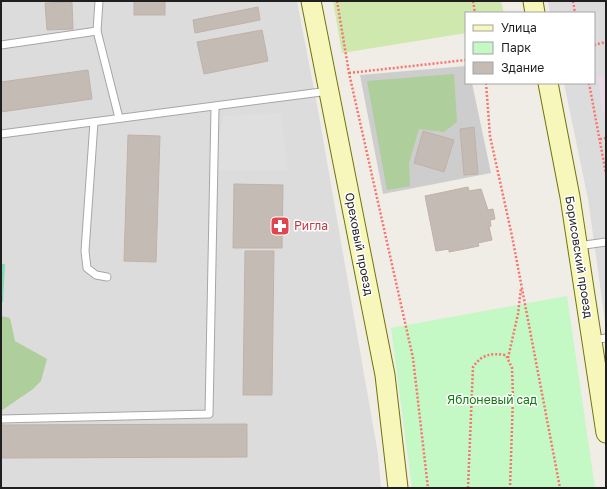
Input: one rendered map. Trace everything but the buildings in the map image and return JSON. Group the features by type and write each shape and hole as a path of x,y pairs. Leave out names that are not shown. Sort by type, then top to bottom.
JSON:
{"street":[{"name":"Ореховый проезд","path":"311,1 385,374 398,488"},
{"path":"533,1 535,12"},
{"name":"Борисовский проезд","path":"548,84 578,246 599,339 606,433"}],"lane":[{"path":"99,1 97,31 119,118"},
{"path":"1,45 97,31"},
{"path":"1,134 119,118 215,108 329,91"},
{"path":"1,420 209,414 215,108"},
{"path":"94,122 85,251 87,268 96,275 107,277"},
{"path":"578,246 606,242"}],"path":[{"path":"337,1 349,73 413,358 428,488"},
{"path":"472,1 475,12"},
{"path":"573,1 575,12"},
{"path":"595,45 606,42"},
{"path":"349,73 465,60"},
{"path":"486,84 490,136 522,286 560,488"},
{"path":"589,84 606,174"},
{"path":"600,139 606,138"},
{"path":"508,358 518,314 522,286"},
{"path":"468,488 473,367 479,358 492,353 506,355 512,368 513,396 510,488"}],"shaded area":[{"path":"1,1 297,1 318,110 378,454 381,488 1,488"},
{"path":"548,1 606,1 606,328 588,199 564,84 595,84 595,12 550,12"},
{"path":"465,66 465,84 472,84 491,173 383,194 360,75"},
{"path":"606,75 606,113 603,113 597,76"},
{"path":"281,113 288,171 214,170 223,116"}],"green space":[{"path":"333,1 501,1 504,12 465,12 465,33 342,53"},
{"path":"454,74 457,122 444,132 419,129 409,163 410,186 387,190 367,81"},
{"path":"1,264 5,264 3,302 1,302"},
{"name":"Яблоневый сад","path":"567,296 595,488 412,488 391,328"},
{"path":"1,316 10,318 15,341 47,359 41,381 33,389 1,411"}],"place":[{"name":"Ригла","path":"280,226"}]}
